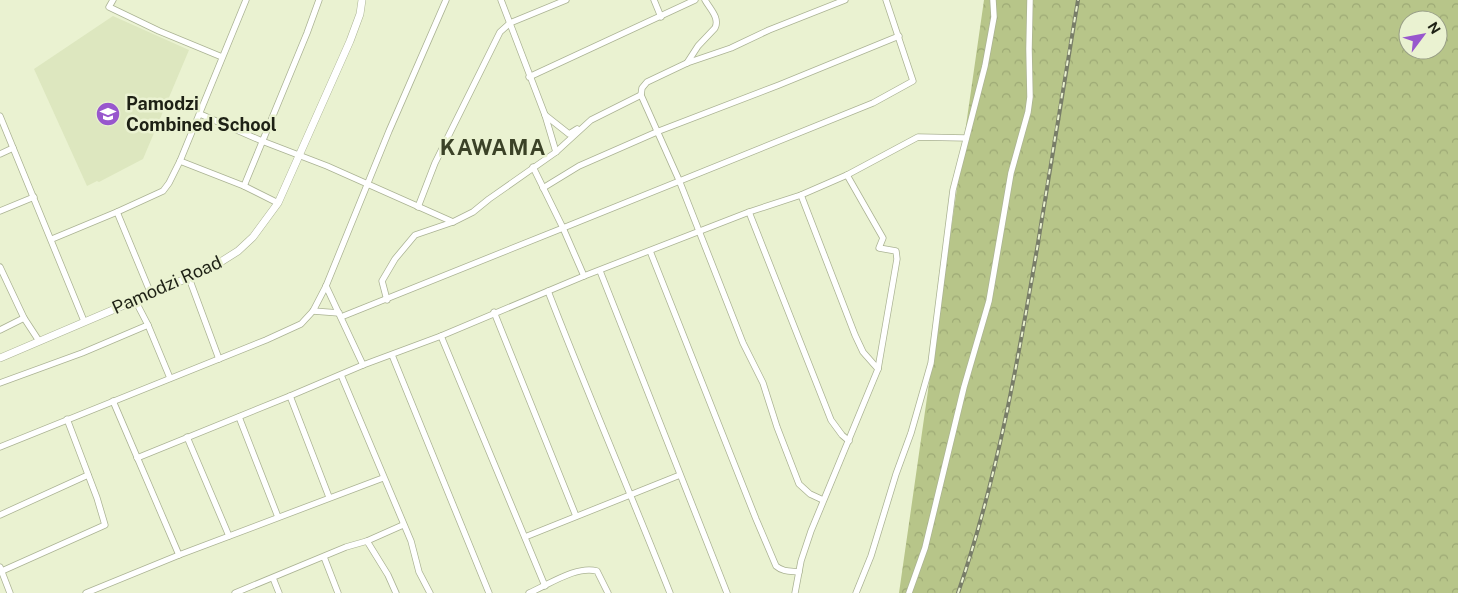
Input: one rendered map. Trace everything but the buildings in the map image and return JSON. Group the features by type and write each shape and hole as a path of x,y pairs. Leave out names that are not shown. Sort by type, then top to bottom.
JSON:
{"street":[{"path":"113,0 109,7 159,31 222,57"},
{"path":"52,240 118,212 162,190 168,184 200,114 246,0"},
{"path":"244,186 308,33 319,0"},
{"name":"Pamodzi Road","path":"0,358 211,268 238,251 253,237 278,203 350,41 360,14 362,0"},
{"path":"0,447 301,324 313,311 326,286 446,0"},
{"path":"501,0 545,115 556,152"},
{"path":"418,207 436,163 500,32 510,23 566,0"},
{"path":"654,0 661,17"},
{"path":"529,77 695,0"},
{"path":"686,63 717,23 717,19 705,0"},
{"path":"823,500 810,494 799,484 777,427 763,382 743,343 679,180 641,95 642,88 647,82 686,63 731,48 769,30 845,0"},
{"path":"313,311 340,315 387,300 679,180 832,120 873,103 911,83 913,81 912,76 886,0"},
{"path":"856,593 871,556 893,483 911,433 931,362 953,190 986,66 994,17 993,0"},
{"path":"909,593 925,548 964,387 989,301 1011,173 1028,112 1030,97 1030,0"},
{"path":"543,188 579,166 899,36"},
{"path":"545,115 570,134 591,120 641,95"},
{"path":"200,114 327,166 453,222"},
{"path":"0,116 84,321"},
{"path":"387,300 382,281 395,259 415,235 453,222 473,212 556,152 591,120"},
{"path":"136,458 363,365 441,336 494,312 584,276 698,231 801,195 847,175 918,137 966,138"},
{"path":"0,154 13,148"},
{"path":"180,161 244,186 278,203"},
{"path":"533,168 563,228 584,276"},
{"path":"795,593 811,531 878,369 893,287 897,252 879,248 883,238 847,175"},
{"path":"801,195 855,335 868,358 878,369"},
{"path":"0,211 34,197"},
{"path":"118,212 152,294"},
{"path":"749,212 831,420 848,441"},
{"path":"436,228 437,216"},
{"path":"650,250 776,566 780,570 799,572"},
{"path":"0,268 24,318 39,341"},
{"path":"600,270 727,593"},
{"path":"189,278 219,359"},
{"path":"326,286 363,365"},
{"path":"548,291 670,593"},
{"path":"136,300 170,378"},
{"path":"494,312 576,516"},
{"path":"0,330 24,318"},
{"path":"0,383 82,353 148,325"},
{"path":"441,336 545,586"},
{"path":"392,355 489,593"},
{"path":"341,375 430,593"},
{"path":"290,396 329,498"},
{"path":"112,401 179,555"},
{"path":"240,416 278,517"},
{"path":"10,593 1,569 105,525 97,498 67,419"},
{"path":"187,437 229,536"},
{"path":"525,538 630,493 680,475"},
{"path":"0,515 88,476"},
{"path":"86,593 179,555 383,478"},
{"path":"235,593 403,525"},
{"path":"367,541 388,575 396,593"},
{"path":"324,557 338,593"},
{"path":"529,593 575,572 591,569 597,571 608,593"},
{"path":"273,578 279,593"}],"shaded area":[{"name":"Pamodzi Combined School","path":"113,16 189,50 143,159 99,182 97,181 87,186 34,69"}],"green space":[{"path":"984,0 1458,0 1458,593 899,593"}],"railway":[{"path":"958,593 972,550 995,464 1023,332 1078,0"}],"place":[{"name":"Pamodzi Combined School","path":"108,114"}],"district":[{"name":"KAWAMA","path":"493,147"}]}
